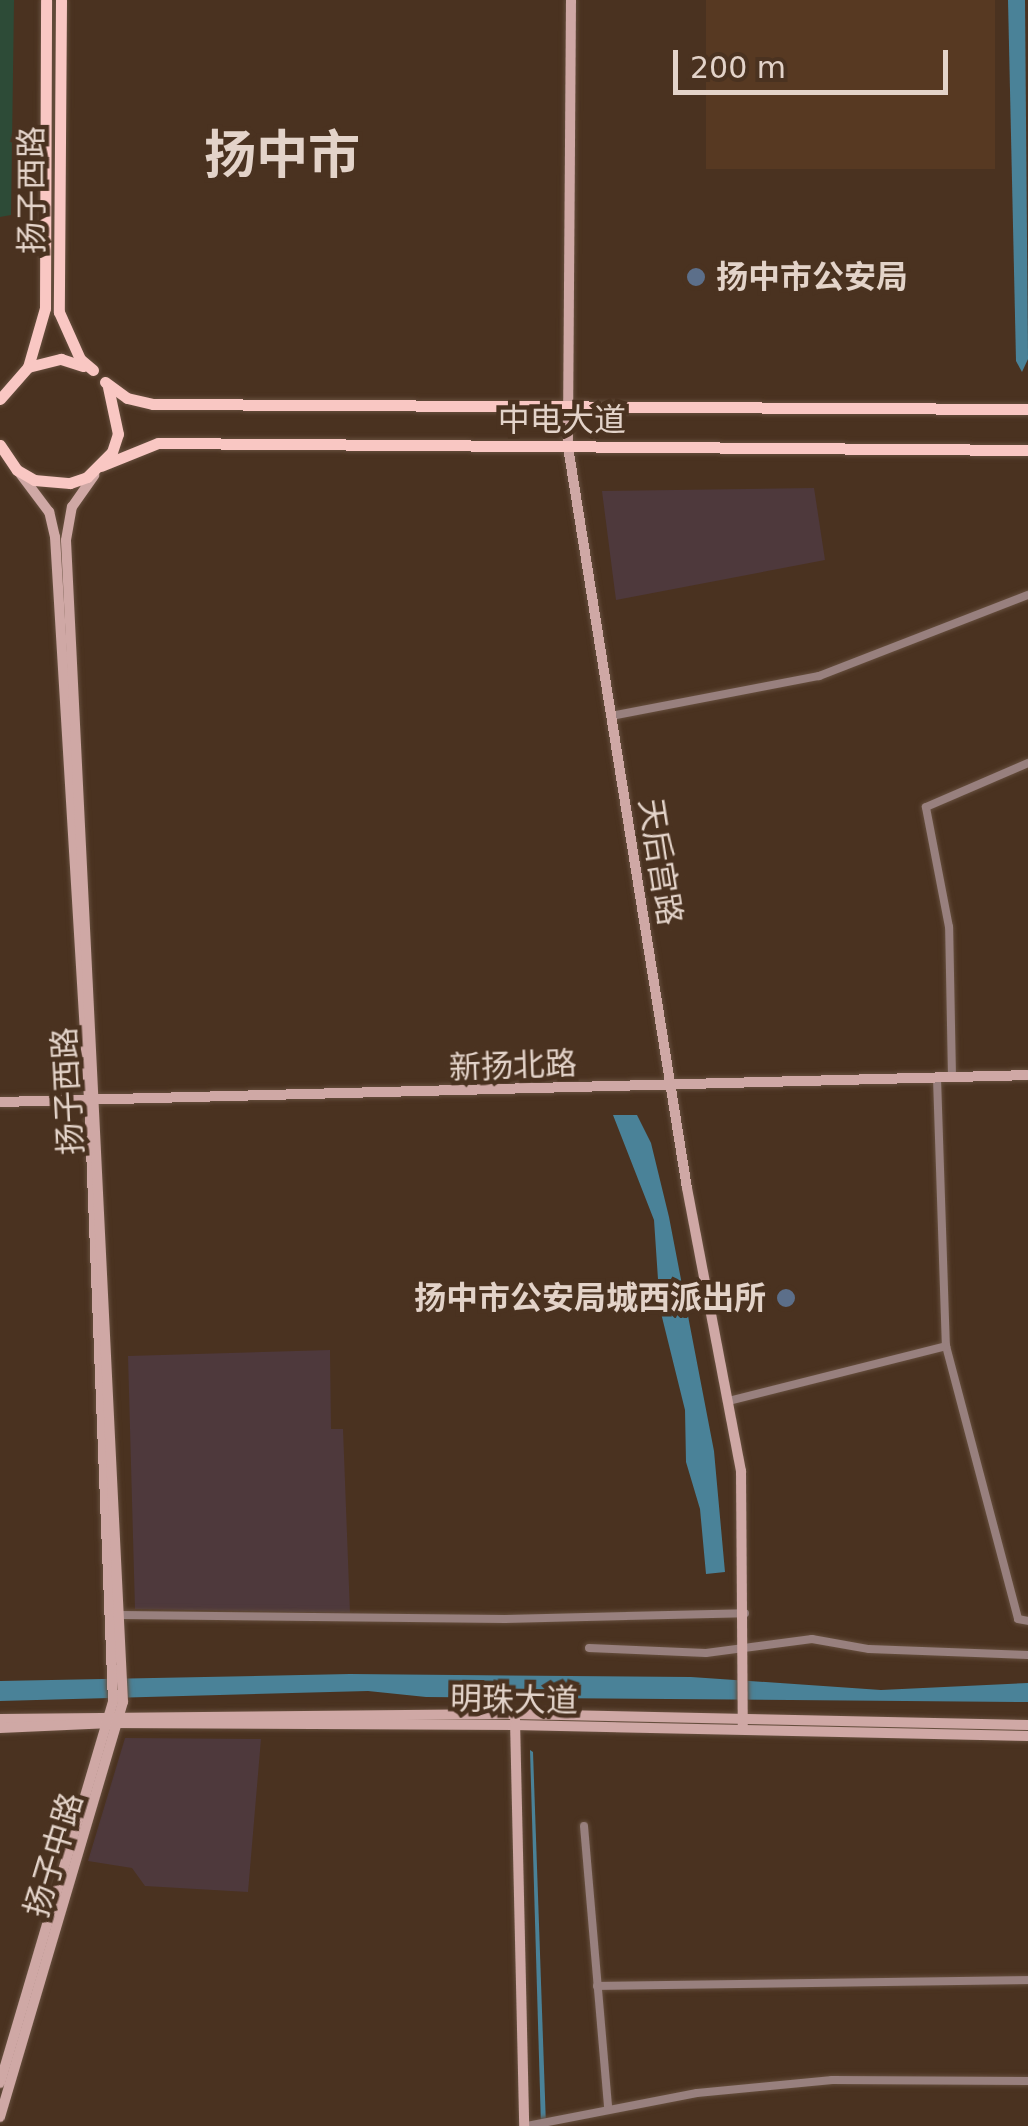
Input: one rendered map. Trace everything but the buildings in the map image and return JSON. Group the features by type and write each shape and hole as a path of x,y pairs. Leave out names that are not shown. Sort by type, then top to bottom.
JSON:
{"main road":[{"name":"扬子西路","path":"28,367 45,308 46,0"},
{"name":"扬子西路","path":"61,0 59,312 70,342 105,382"},
{"name":"天后宫路","path":"572,0 568,448 671,1086 746,1512 744,1718"},
{"path":"0,386 28,367 61,360 93,370"},
{"path":"0,398 12,379"},
{"path":"101,466 118,434 119,416 105,382"},
{"name":"中电大道","path":"105,382 127,398 153,404 1028,409"},
{"name":"中电大道","path":"18,470 52,484 70,483 158,443 1028,450"},
{"path":"2,452 18,470"},
{"name":"扬子西路","path":"101,466 72,507 66,540 120,1615 117,1713"},
{"name":"扬子西路","path":"18,470 48,512 55,537 93,1099 118,1670"},
{"name":"新扬北路","path":"0,1102 1028,1075"},
{"name":"明珠大道","path":"0,1728 117,1713"},
{"name":"明珠大道","path":"0,1719 117,1713 515,1720 744,1718 1028,1725"},
{"name":"扬子中路","path":"0,2082 117,1713"},
{"name":"扬子中路","path":"0,2118 117,1713"},
{"name":"明珠大道","path":"744,1718 1028,1736"},
{"path":"515,1720 527,2126"}],"street":[{"path":"611,716 819,676 1028,595"},
{"path":"952,1077 950,927 926,807 1028,763"},
{"path":"937,1078 946,1346 1018,1619 1028,1621"},
{"path":"729,1401 946,1346"},
{"path":"120,1615 505,1619 745,1613"},
{"path":"588,1648 706,1652 746,1643 812,1639 870,1649 1028,1655"},
{"path":"584,1826 608,2107"},
{"path":"596,1986 1028,1980"},
{"path":"527,2126 608,2107 832,2080 1028,2081"}],"shaded area":[{"path":"706,0 995,0 995,169 706,169"},
{"path":"814,488 825,560 616,600 602,491"},
{"path":"330,1350 331,1429 343,1429 350,1613 135,1609 128,1356"},
{"path":"125,1738 261,1739 248,1892 145,1886 132,1868 88,1861"}],"green space":[{"path":"0,0 14,0 11,215 0,217"}],"water":[{"path":"1008,0 1025,0 1028,359 1022,372 1016,361"},
{"path":"613,1115 637,1115 651,1143 714,1451 725,1572 706,1574 700,1509 686,1462 685,1410 660,1309 654,1220"},
{"path":"350,1674 691,1677 881,1690 1028,1683 1028,1702 426,1697 368,1691 0,1701 0,1681"},
{"path":"530,1750 533,1752 546,2126 541,2126"}],"place":[{"name":"扬中市公安局","path":"696,277"},
{"name":"扬中市公安局城西派出所","path":"786,1298"}],"district":[{"name":"扬中市","path":"282,156"}]}
